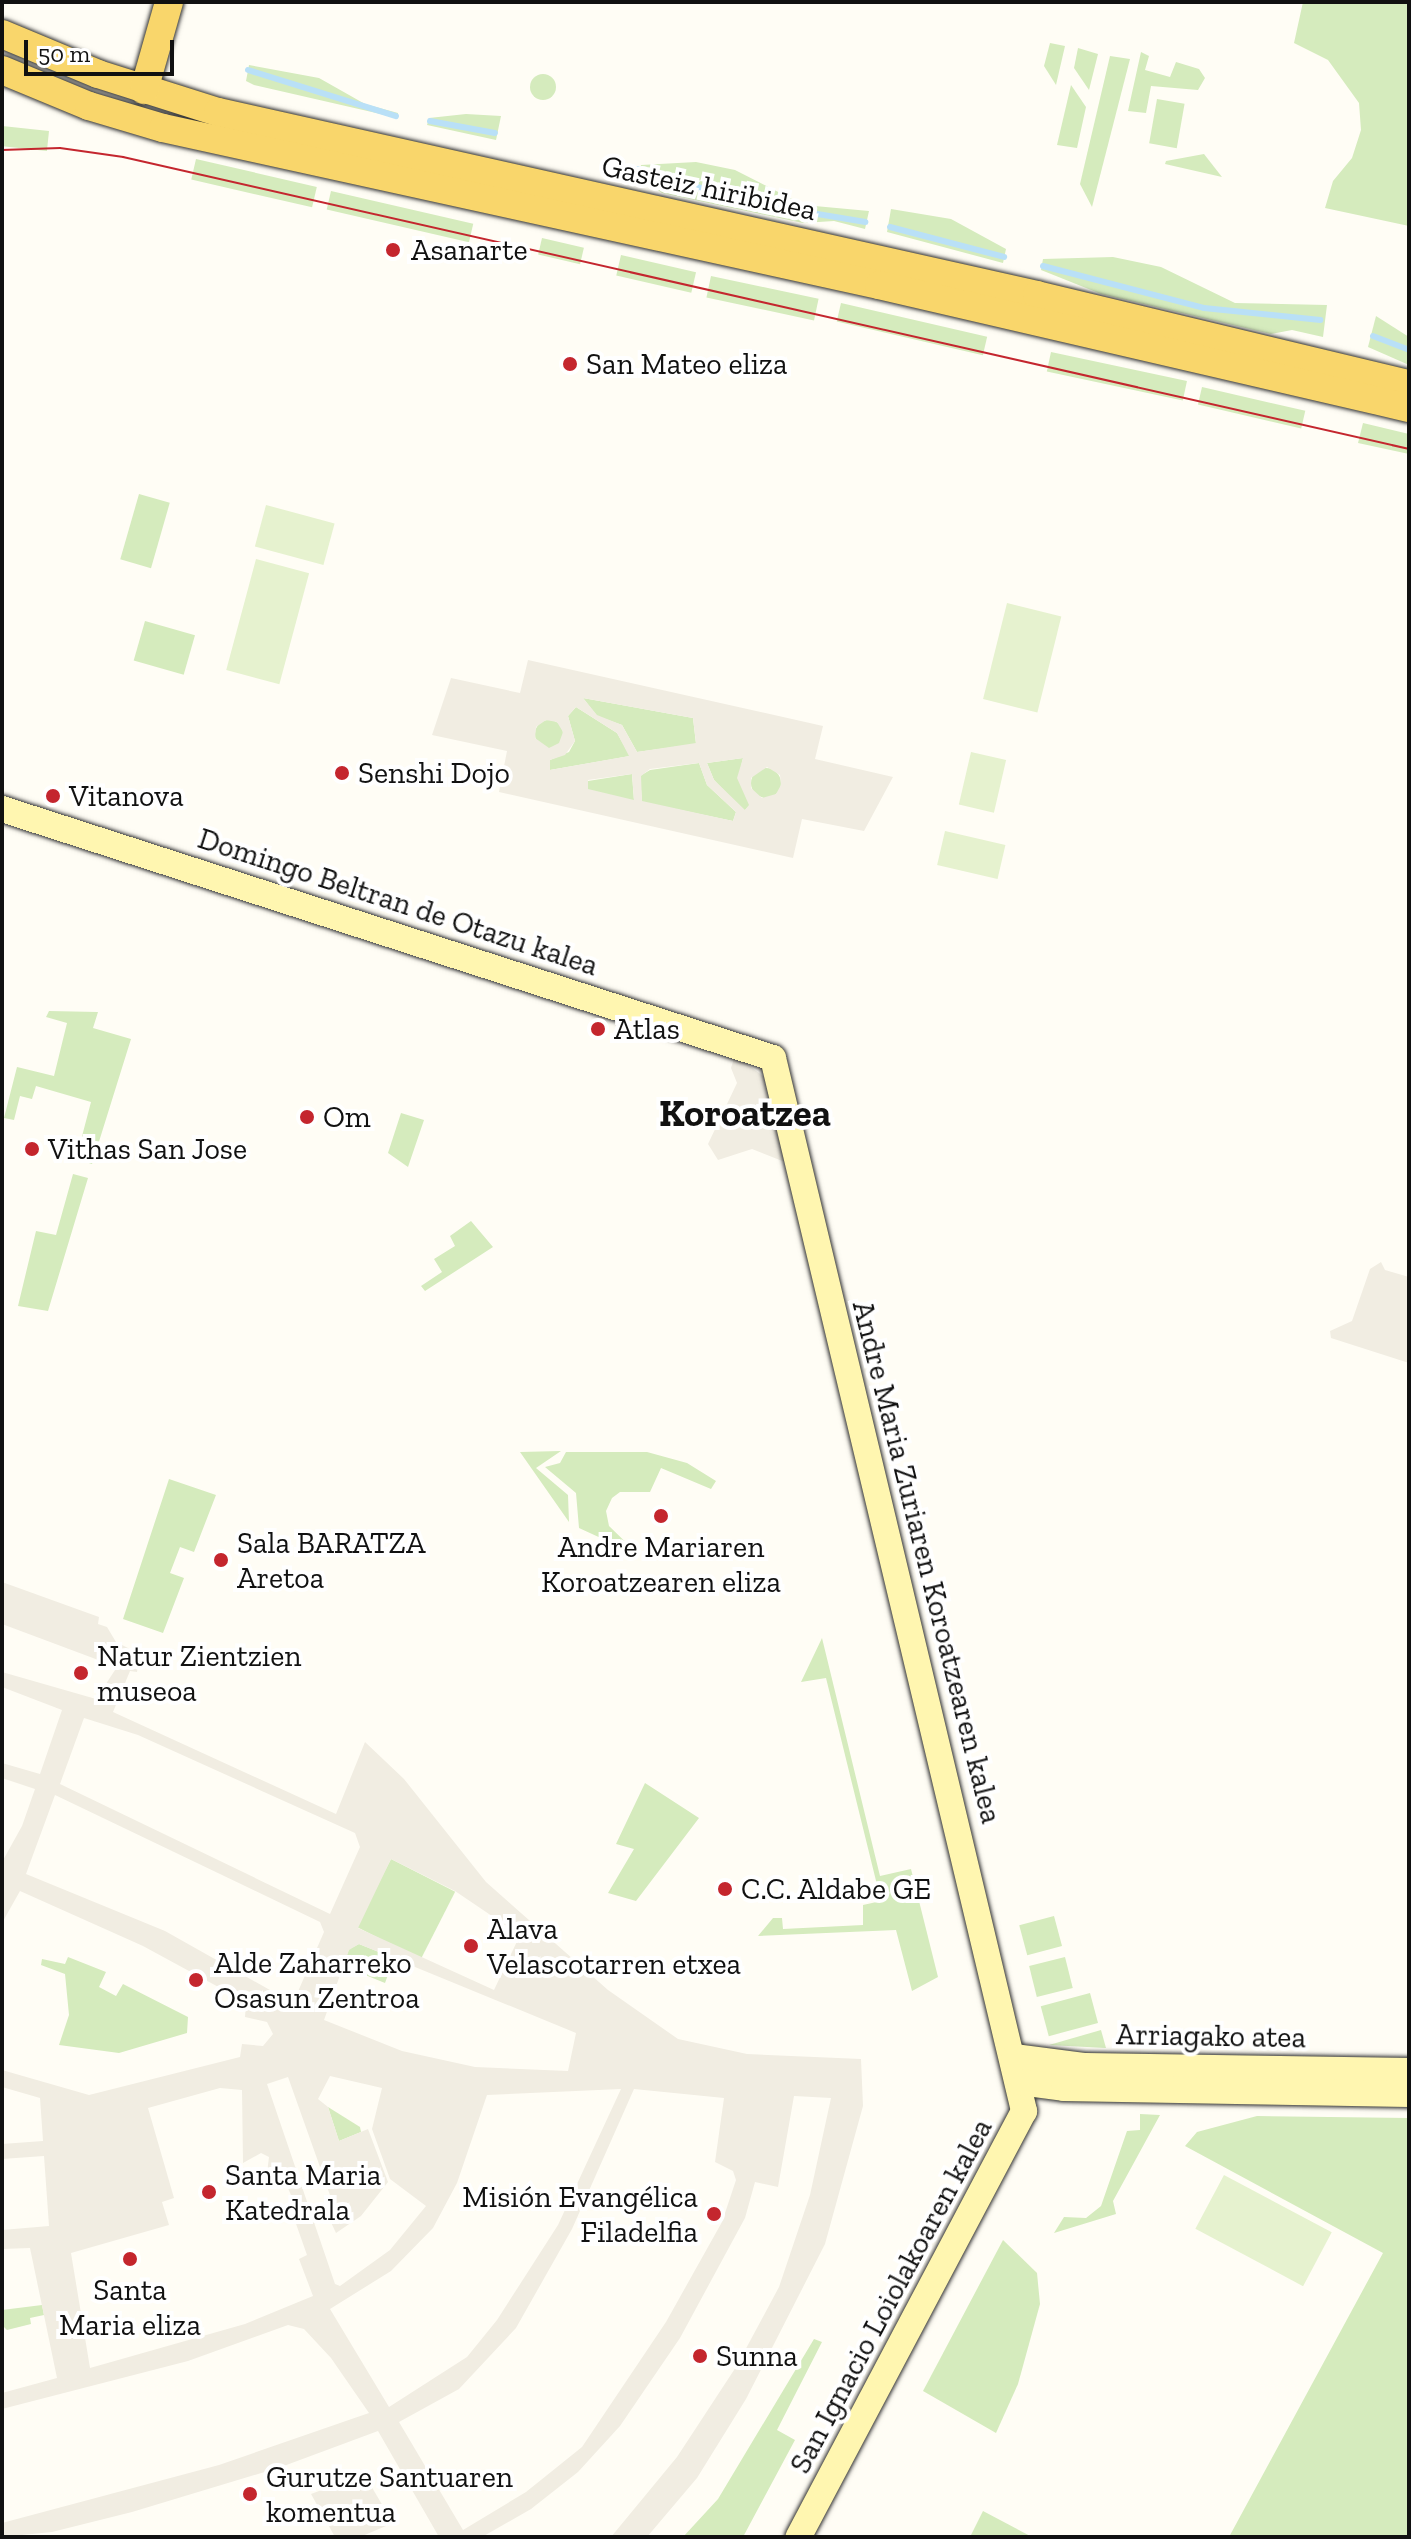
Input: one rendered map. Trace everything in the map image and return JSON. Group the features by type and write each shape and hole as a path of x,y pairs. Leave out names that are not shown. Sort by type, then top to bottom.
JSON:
{"main road":[{"path":"144,90 169,2"},
{"name":"Gasteiz hiribidea","path":"2,34 144,90 309,134 1037,295 1409,384"},
{"name":"Gasteiz hiribidea","path":"2,70 98,109 163,128 879,285 1409,408"},
{"name":"Domingo Beltran de Otazu kalea","path":"2,809 773,1058"},
{"name":"Andre Maria Zuriaren Koroatzearen kalea","path":"773,1058 1017,2069"},
{"name":"Arriagako atea","path":"1017,2069 1085,2066 1409,2071"},
{"name":"Arriagako atea","path":"1017,2069 1064,2088 1409,2094"},
{"name":"San Ignacio Loiolakoaren kalea","path":"798,2537 1023,2118 1017,2069"}],"green space":[{"path":"1303,2 1409,2 1409,226 1325,208 1333,181 1352,158 1361,130 1359,103 1328,60 1294,43"},
{"path":"1050,43 1065,46 1056,85 1044,66"},
{"path":"1078,48 1098,54 1089,90 1074,68"},
{"path":"1141,52 1149,56 1145,70 1170,77 1176,62 1199,69 1205,78 1198,90 1151,86 1146,113 1128,111"},
{"path":"1110,56 1130,59 1092,207 1080,184"},
{"path":"249,65 319,78 365,104 398,113 398,118 254,85 246,81"},
{"path":"543,74 552,78 556,87 552,96 543,100 534,96 530,87 534,78"},
{"path":"1071,85 1086,107 1077,148 1057,145"},
{"path":"1157,99 1185,104 1177,148 1149,143"},
{"path":"466,114 501,116 496,140 427,125 429,118"},
{"path":"2,126 49,131 47,151 2,146"},
{"path":"1204,154 1222,177 1165,164 1166,161"},
{"path":"196,159 317,187 312,207 191,179"},
{"path":"696,162 735,170 804,205 869,211 865,229 834,221 803,223 662,193 639,177 641,165"},
{"path":"331,191 473,224 469,242 327,210"},
{"path":"891,209 951,219 1006,249 1003,263 887,232"},
{"path":"542,238 584,248 580,264 538,255"},
{"path":"621,255 696,272 691,293 616,275"},
{"path":"1113,257 1161,267 1235,303 1327,305 1323,337 1292,330 1271,334 1101,294 1041,270 1043,259"},
{"path":"711,276 819,299 814,320 706,298"},
{"path":"841,303 987,337 983,355 837,322"},
{"path":"1376,316 1409,337 1409,365 1368,347"},
{"path":"1051,352 1187,381 1183,400 1047,372"},
{"path":"1202,387 1305,411 1301,428 1198,405"},
{"path":"1363,423 1409,434 1409,454 1358,443"},
{"path":"139,494 170,503 151,568 120,559"},
{"path":"266,505 335,523 323,565 255,547"},
{"path":"256,559 309,573 279,684 226,670"},
{"path":"1007,603 1061,617 1037,713 983,699"},
{"path":"145,621 195,635 184,675 134,660"},
{"path":"583,698 693,718 696,744 637,752 622,725 597,716"},
{"path":"576,707 617,733 630,756 550,770 550,760 569,752 575,741 568,716"},
{"path":"549,720 559,724 563,734 559,744 549,748 539,744 535,734 539,724"},
{"path":"971,752 1006,760 994,813 959,805"},
{"path":"743,758 740,771 750,805 744,811 714,780 707,763"},
{"path":"699,763 707,785 736,812 733,821 642,802 640,776 650,770"},
{"path":"766,768 777,772 781,783 777,794 766,798 755,794 751,783 755,772"},
{"path":"632,774 634,801 588,790 588,781"},
{"path":"945,831 1005,845 998,879 937,865"},
{"path":"49,1011 98,1012 93,1028 131,1039 92,1164 76,1159 91,1102 36,1086 32,1099 20,1096 14,1120 4,1118 17,1067 54,1076 67,1023 46,1017"},
{"path":"401,1113 424,1120 408,1167 388,1153"},
{"path":"73,1174 88,1178 48,1311 18,1306 36,1231 56,1235"},
{"path":"471,1221 493,1247 425,1291 421,1286 442,1272 434,1259 455,1246 450,1236"},
{"path":"561,1451 536,1468 568,1495 569,1522 520,1452"},
{"path":"566,1452 647,1452 687,1463 716,1481 711,1489 661,1468 650,1492 620,1492 612,1498 606,1511 609,1526 640,1556 579,1528 576,1493 545,1467 560,1463"},
{"path":"169,1479 216,1495 194,1552 180,1547 170,1573 184,1578 163,1633 123,1619"},
{"path":"822,1638 880,1876 911,1869 938,1977 912,1991 896,1930 758,1936 773,1918 782,1918 783,1929 863,1925 863,1905 881,1901 826,1678 801,1682"},
{"path":"645,1783 699,1818 636,1901 608,1893 634,1849 616,1844"},
{"path":"391,1859 455,1892 421,1959 356,1927"},
{"path":"1054,1916 1062,1946 1027,1955 1019,1925"},
{"path":"359,1944 394,1958 385,1983 343,1966 349,1949"},
{"path":"68,1957 106,1972 99,1987 116,1996 123,1984 188,2017 187,2033 119,2053 59,2045 69,2015 65,1974 41,1965 42,1959 65,1964"},
{"path":"1065,1957 1073,1988 1037,1997 1029,1966"},
{"path":"1090,1993 1098,2023 1049,2036 1041,2006"},
{"path":"1101,2030 1106,2048 1049,2045"},
{"path":"328,2107 360,2127 361,2132 339,2141"},
{"path":"1140,2114 1160,2115 1113,2201 1116,2214 1054,2233 1064,2217 1086,2218 1101,2206 1127,2131 1140,2130"},
{"path":"1257,2116 1409,2118 1409,2537 1229,2537 1383,2253 1185,2146 1197,2132"},
{"path":"1224,2175 1332,2232 1303,2286 1195,2229"},
{"path":"1003,2240 1037,2273 1040,2304 1018,2384 996,2433 923,2391"},
{"path":"42,2305 44,2315 30,2318 31,2324 7,2330 2,2325 2,2310"},
{"path":"814,2339 822,2342 777,2430 795,2440 743,2537 683,2537 718,2499"},
{"path":"983,2511 1032,2537 970,2537"}],"shaded area":[{"path":"528,660 823,726 815,759 893,777 864,831 802,819 793,858 499,792 507,751 432,735 451,678 520,693","holes":["583,698 693,718 696,743 637,752 622,725 597,715","576,707 617,733 629,756 550,770 550,760 565,755 575,741 568,716","546,720 557,722 563,732 559,743 549,748 535,738 536,727","743,758 737,778 749,805 745,810 714,780 707,763","699,763 707,785 736,812 733,821 642,801 641,776 650,769","767,767 780,775 781,785 776,794 762,798 751,788 751,778","632,774 634,800 588,789 588,780"]},
{"path":"735,1055 768,1080 795,1166 752,1149 718,1160 708,1144 737,1083 731,1068"},
{"path":"1381,1262 1385,1270 1409,1277 1409,1363 1331,1338 1330,1331 1352,1321 1370,1269"},
{"path":"2,1582 99,1617 98,1624 107,1627 116,1642 140,1654 137,1672 130,1671 113,1712 336,1814 365,1742 404,1779 486,1882 608,1990 678,2039 747,2054 861,2059 863,2106 825,2244 746,2399 697,2478 647,2537 611,2537 677,2457 736,2367 779,2287 810,2195 831,2098 794,2096 778,2187 755,2182 745,2218 680,2338 620,2426 578,2472 531,2509 482,2537 439,2537 378,2431 281,2467 132,2512 52,2532 2,2537 2,2523 219,2465 369,2413 331,2358 304,2329 288,2325 188,2361 2,2409 2,2393 57,2378 30,2248 2,2249 2,2230 49,2226 44,2156 2,2159 2,2144 43,2141 40,2098 2,2087 2,2070 89,2095 240,2057 242,2044 263,2046 273,2034 267,2022 245,2017 246,2002 143,1946 20,1891 2,1923 2,1862 22,1826 35,1789 2,1778 2,1763 40,1774 62,1710 2,1687 2,1672 96,1699 117,1667 2,1624","holes":["84,1718 138,1735 355,1833 360,1847 330,1914 60,1784","55,1795 320,1922 324,1932 293,2003 165,1931 26,1874","391,1859 455,1891 520,1935 494,1990 358,1928","359,1944 576,2033 568,2071 475,2067 402,2051 324,2020 349,1950","330,2076 382,2088 372,2129 390,2179 426,2206 390,2250 340,2286 335,2284 267,2084 288,2077 336,2212 328,2216 336,2233 361,2216 388,2182 368,2129 339,2141 328,2107 318,2099","220,2088 242,2090 243,2163 261,2153 269,2157 267,2173 280,2170 294,2202 289,2204 307,2255 299,2259 313,2296 245,2324 90,2368 71,2253 169,2225 162,2202 174,2198 148,2108","621,2089 558,2225 497,2320 467,2357 389,2407 330,2309 391,2271 433,2228 457,2183 487,2095","634,2089 724,2098 715,2162 733,2171 736,2180 722,2222 666,2322 582,2447 526,2492 463,2530 399,2422 459,2389 516,2328 572,2229"]},
{"path":"364,2474 393,2523 360,2537 335,2537 311,2494"}],"waterway":[{"path":"248,70 396,116"},
{"path":"430,121 495,133"},
{"path":"637,169 752,203 865,222"},
{"path":"890,227 1004,257"},
{"path":"1043,266 1204,308 1320,320"},
{"path":"1373,336 1409,350"}],"tram line":[{"path":"2,150 60,148 123,157 1409,449"}],"place":[{"name":"Asanarte","path":"393,250"},
{"name":"San Mateo eliza","path":"570,364"},
{"name":"Senshi Dojo","path":"342,773"},
{"name":"Vitanova","path":"53,796"},
{"name":"Atlas","path":"598,1029"},
{"name":"Om","path":"307,1117"},
{"name":"Vithas San Jose","path":"32,1149"},
{"name":"Andre Mariaren Koroatzearen eliza","path":"661,1516"},
{"name":"Sala BARATZA Aretoa","path":"221,1560"},
{"name":"Natur Zientzien museoa","path":"81,1673"},
{"name":"C.C. Aldabe GE","path":"725,1889"},
{"name":"Alava Velascotarren etxea","path":"471,1946"},
{"name":"Alde Zaharreko Osasun Zentroa","path":"196,1980"},
{"name":"Santa Maria Katedrala","path":"209,2192"},
{"name":"Misión Evangélica Filadelfia","path":"714,2214"},
{"name":"Santa Maria eliza","path":"130,2259"},
{"name":"Sunna","path":"700,2356"},
{"name":"Gurutze Santuaren komentua","path":"250,2494"}],"district":[{"name":"Koroatzea","path":"745,1114"}]}
